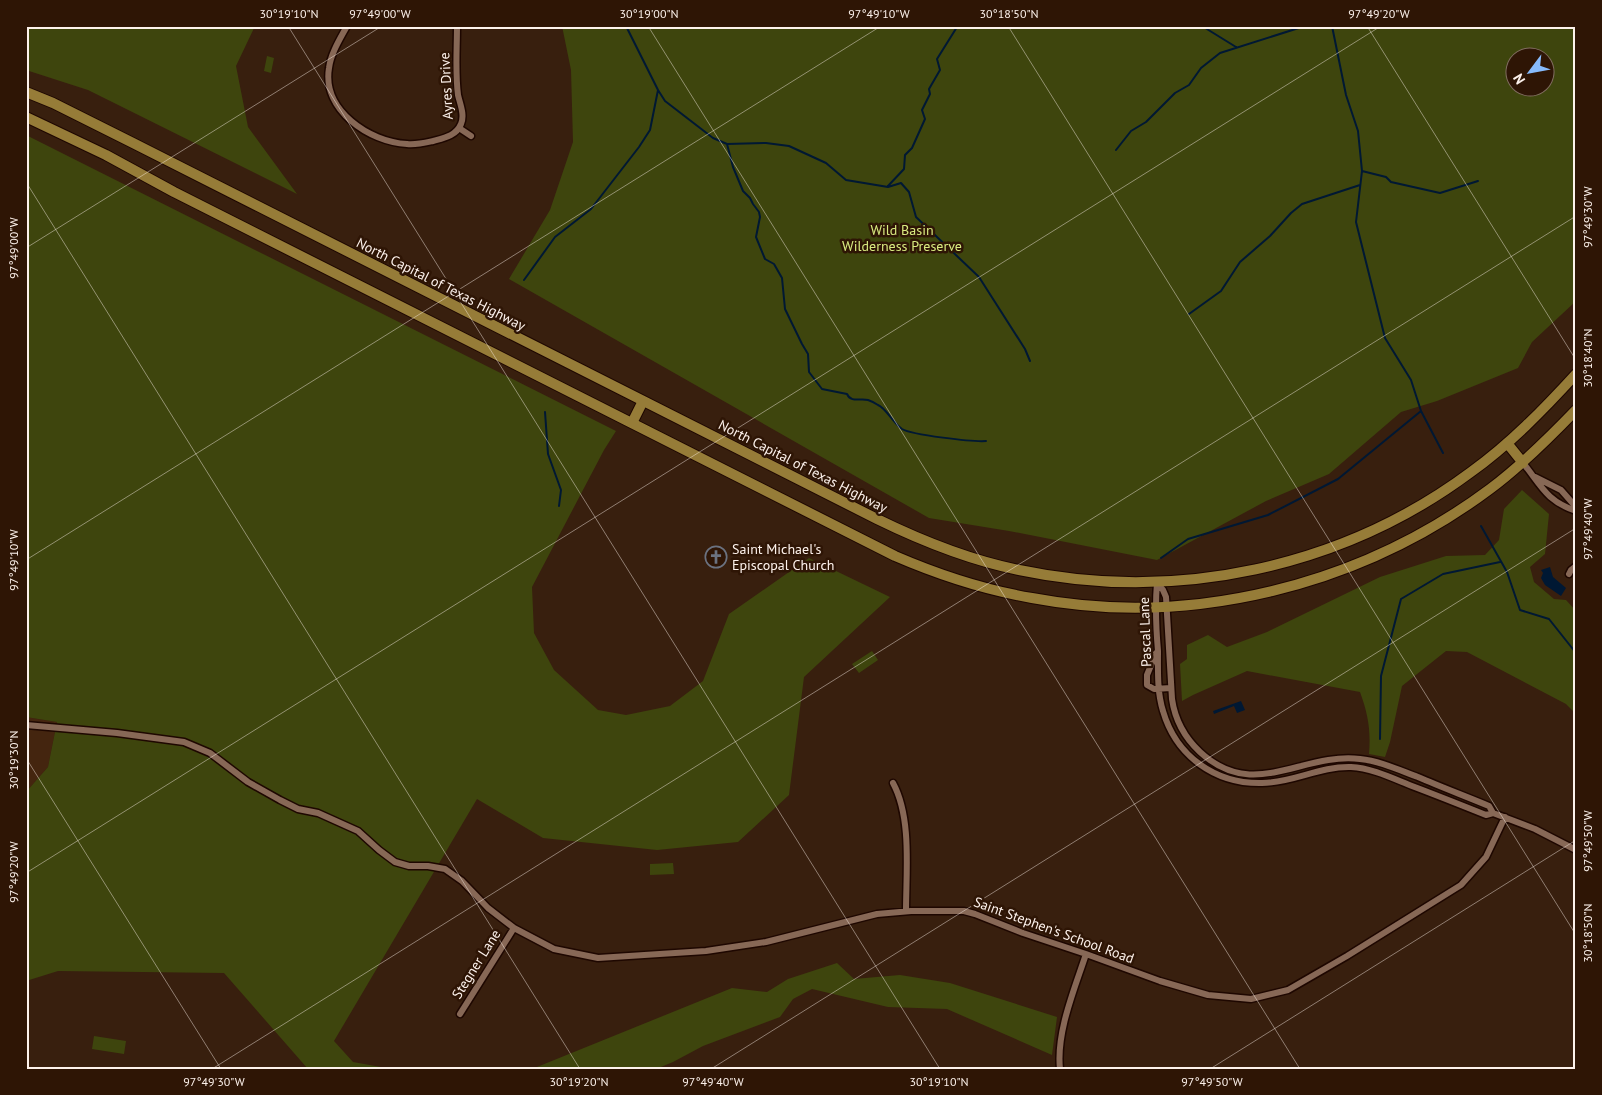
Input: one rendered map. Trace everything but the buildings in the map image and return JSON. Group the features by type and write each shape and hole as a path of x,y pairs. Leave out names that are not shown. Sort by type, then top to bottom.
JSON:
{"highway":[{"name":"North Capital of Texas Highway","path":"26,92 53,103 134,143 877,520 958,554 1018,570 1098,582 1157,583 1206,579 1250,571 1295,560 1341,544 1404,514 1471,472 1534,418 1576,374"},
{"path":"26,117 98,151 182,196 895,556 938,573 995,590 1046,601 1100,606 1167,607 1258,594 1312,580 1359,563 1408,541 1457,512 1523,463 1576,410"},
{"path":"632,424 643,401"},
{"path":"1507,443 1523,463"}],"street":[{"path":"347,26 334,52 328,74 333,98 348,119 374,135 396,143 406,144 446,138 459,128"},
{"name":"Ayres Drive","path":"457,26 456,69 463,119 459,128 472,136"},
{"path":"1523,463 1544,492 1553,500 1563,507 1576,509"},
{"path":"1534,477 1561,490 1576,509"},
{"path":"1553,500 1561,490"},
{"path":"1569,574 1572,568 1576,566"},
{"name":"Pascal Lane","path":"1157,583 1166,595 1173,708 1181,729 1190,742 1210,761 1240,774 1256,775 1271,774 1345,757 1381,763 1489,806 1493,813"},
{"name":"Pascal Lane","path":"1157,583 1157,647 1162,710 1172,734 1188,754 1201,766 1226,778 1244,783 1264,784 1338,768 1351,767 1384,774 1486,815 1493,813 1535,828 1576,850"},
{"path":"1157,647 1155,658 1146,680 1149,688 1171,688"},
{"path":"1162,710 1173,708"},
{"name":"Saint Stephen's School Road","path":"26,725 117,733 184,742 210,753 248,782 280,800 298,809 318,813 358,831 395,862 409,866 428,866 445,869 462,881 488,908 514,928 554,949 598,958 732,948 766,942 863,917 906,912 964,911 1160,981 1208,995 1251,999 1288,990 1347,956 1461,885 1486,857 1505,817"},
{"path":"1296,767 1297,777"},
{"path":"1226,778 1229,770"},
{"path":"893,783 900,798 904,817 906,912"},
{"name":"Stegner Lane","path":"460,1014 514,928"},
{"path":"1060,1069 1064,1028 1086,954"}],"shaded area":[{"path":"26,717 57,722 48,767 26,792"}],"green space":[{"path":"26,26 255,26 236,66 248,127 297,194 88,90 26,70"},
{"name":"Wild Basin Wilderness Preserve","path":"562,26 1576,26 1576,301 1532,342 1518,368 1437,401 1401,412 1329,474 1266,501 1157,560 1009,531 929,518 509,279 550,210 573,142 571,70"},
{"path":"267,56 274,58 271,73 264,71"},
{"path":"26,135 616,431 604,450 532,587 534,633 554,670 598,710 626,715 670,706 703,681 729,614 809,558 890,597 804,677 789,795 738,842 657,850 543,838 477,799 334,1041 353,1062 392,1069 308,1069 224,973 58,971 26,981 26,792 48,767 57,722 26,717"},
{"path":"1522,490 1549,514 1545,554 1530,567 1534,582 1554,599 1566,600 1576,611 1576,714 1566,704 1467,652 1446,651 1402,686 1385,757 1369,754 1370,737 1368,722 1360,692 1247,671 1182,701 1180,664 1187,659 1187,645 1208,635 1227,647 1267,632 1380,577 1446,556 1485,555 1499,540 1504,509"},
{"path":"872,651 878,660 859,673 852,664"},
{"path":"673,863 674,874 650,875 650,864"},
{"path":"837,963 854,979 900,975 950,983 1057,1017 1052,1055 947,1009 888,1007 812,989 793,999 780,1017 703,1046 656,1069 532,1069 732,988 767,992 788,979"},
{"path":"94,1036 126,1041 124,1054 92,1049"}],"water":[{"path":"1550,567 1553,577 1566,588 1561,596 1545,585 1541,578 1543,573 1541,570"},
{"path":"1241,701 1245,710 1237,713 1234,706 1214,714 1213,711"}],"waterway":[{"path":"524,280 555,237 591,209 650,130 658,90 626,26"},
{"path":"1202,26 1236,47"},
{"path":"1116,150 1131,131 1146,122 1175,93 1189,85 1201,68 1220,53 1305,26"},
{"path":"1161,558 1188,539 1268,515 1338,479 1421,411 1411,380 1385,338 1356,222 1362,171 1358,131 1346,95 1332,26"},
{"path":"888,186 904,169 905,155 912,148 925,119 922,110 930,94 929,89 940,70 937,59 957,27"},
{"path":"658,90 665,101 713,138 727,144 766,143 789,146 826,163 846,180 888,187 901,183 909,192 916,217 979,277 1025,349 1030,361"},
{"path":"727,144 733,167 743,191 759,212 760,217 756,237 765,259 774,264 782,278 785,309 808,354 809,372 822,389 847,394 853,399 873,402 884,409 902,429 908,431 943,438 986,441"},
{"path":"1362,171 1386,177 1391,182 1440,193 1478,181"},
{"path":"1189,314 1221,291 1240,262 1270,236 1302,204 1360,185"},
{"path":"1421,411 1443,453"},
{"path":"545,412 548,454 561,490 559,506"},
{"path":"1481,526 1507,572 1520,610 1549,619 1576,653"},
{"path":"1380,739 1381,676 1401,599 1443,574 1500,562"}],"place":[{"name":"Saint Michael's Episcopal Church","path":"716,557"}]}
